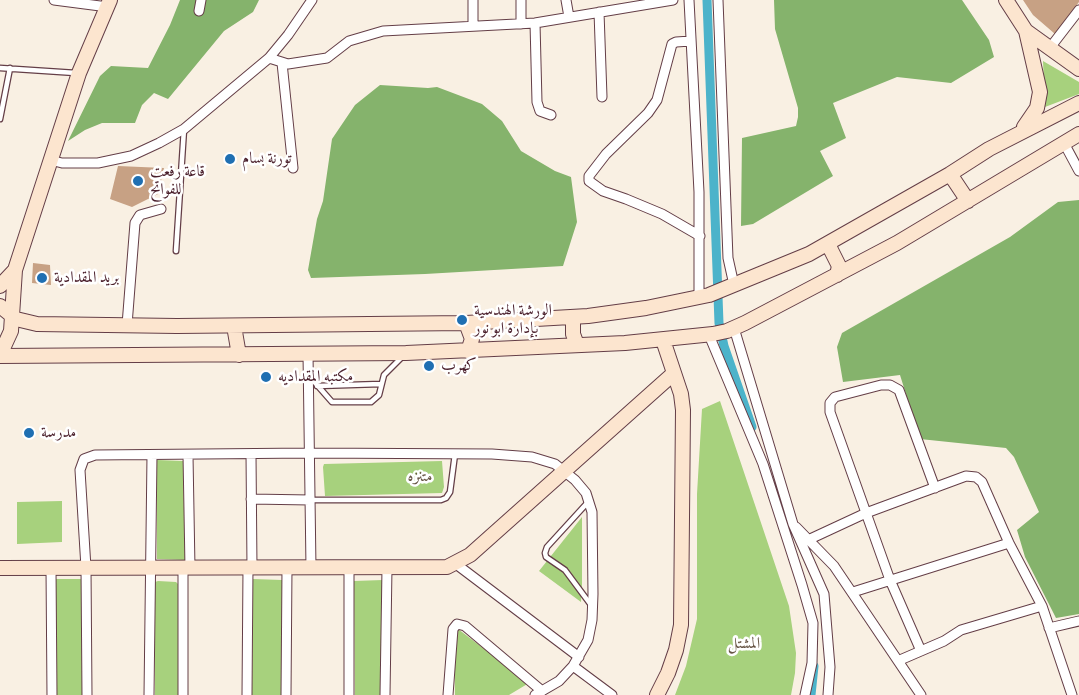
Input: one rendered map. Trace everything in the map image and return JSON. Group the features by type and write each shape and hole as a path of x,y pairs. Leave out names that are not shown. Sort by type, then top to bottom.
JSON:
{"main road":[{"path":"1006,0 1026,31 1079,69"},
{"path":"109,4 79,73 15,270 13,316 10,332 0,355 406,353 663,340 721,332 897,243 1079,134"},
{"path":"1020,132 1037,108 1040,92 1026,31"},
{"path":"0,306 24,322 37,324 234,326 466,323 573,317 646,308 704,296 809,254 1020,132 1079,103"},
{"path":"950,174 968,201"},
{"path":"828,243 839,266 837,275"},
{"path":"0,286 15,270"},
{"path":"573,317 573,334 577,345"},
{"path":"466,323 472,339 468,351"},
{"path":"234,326 239,355"},
{"path":"657,695 671,665 681,625 683,410 681,394 663,340"},
{"path":"0,568 447,567 470,555 673,374"}],"street":[{"path":"54,0 109,4"},
{"path":"199,11 201,0"},
{"path":"50,160 62,163 98,163 131,156 184,129 269,58 312,0"},
{"path":"473,0 473,26"},
{"path":"521,0 521,24"},
{"path":"566,0 569,17"},
{"path":"269,58 282,63 294,64 327,58 349,41 383,31 535,23 599,12 615,5 673,0"},
{"path":"689,0 704,296"},
{"path":"718,0 729,287"},
{"path":"1049,49 1079,10"},
{"path":"599,12 602,97"},
{"path":"535,23 537,102 540,111 551,115"},
{"path":"692,41 672,44 657,100 648,113 606,154 589,176 590,181 603,191 662,214 700,236"},
{"path":"282,63 293,168"},
{"path":"1064,143 1079,171"},
{"path":"127,325 135,223 140,215 161,209"},
{"path":"721,332 793,524 824,594 830,667 828,695"},
{"path":"721,332 813,623 812,663 805,695"},
{"path":"308,354 311,568"},
{"path":"921,651 890,580 830,412 830,403 835,398 881,385 890,385 899,390 935,488"},
{"path":"87,695 86,568 80,470 84,459 95,455 309,453 455,454 532,457 548,461 575,480 586,493 592,513 592,607 588,640 573,666 559,681 538,693 465,626 457,624 453,629 448,695"},
{"path":"247,695 251,454"},
{"path":"149,695 152,455"},
{"path":"183,695 188,455"},
{"path":"810,539 866,513 966,476 976,477 982,482 1009,543 1042,606 1072,695"},
{"path":"251,500 310,500"},
{"path":"793,524 834,566 900,660 921,695"},
{"path":"853,592 1009,543"},
{"path":"456,564 579,657"},
{"path":"51,568 52,695"},
{"path":"286,695 287,568"},
{"path":"349,568 349,695"},
{"path":"385,695 387,568"},
{"path":"900,660 944,641 961,630 1042,606"},
{"path":"1049,628 1079,621"},
{"path":"573,666 612,695"}],"lane":[{"path":"0,68 79,73"},
{"path":"0,119 10,68"},
{"path":"176,251 184,129"},
{"path":"308,375 332,402 371,402 379,394 387,370 406,353"},
{"path":"317,386 381,384"},
{"path":"310,500 441,500 446,498 450,492 455,454"},
{"path":"589,501 547,547 545,553 546,557 564,570 592,607"}],"green space":[{"path":"180,0 259,0 253,12 224,31 168,99 154,93 142,105 135,123 102,123 68,141 100,76 111,66 148,68"},
{"path":"774,0 962,0 989,40 994,57 951,83 897,77 833,103 846,138 820,151 833,176 753,224 741,226 742,138 796,126 798,117 798,108 775,29"},
{"path":"1043,61 1079,82 1079,94 1045,107"},
{"path":"380,85 437,87 482,104 502,121 521,151 555,171 571,177 577,222 563,266 311,278 308,270 317,219 323,201 332,139 355,105"},
{"path":"1079,200 1079,614 1056,618 1025,557 1017,530 1039,512 1014,457 1006,448 920,439 900,375 843,382 837,347 842,333 1010,237 1058,202"},
{"name":"المشتل","path":"720,401 789,606 796,653 791,695 675,695 686,666 697,619 697,494 702,409"},
{"path":"157,460 183,461 185,560 157,559"},
{"name":"متنزه","path":"442,461 444,487 442,493 325,496 324,464"},
{"path":"62,501 62,542 17,544 17,502"},
{"path":"582,517 582,584 581,602 539,571"},
{"path":"56,579 81,579 82,695 54,695"},
{"path":"253,579 282,580 281,695 252,695"},
{"path":"383,580 383,695 355,695 354,581"},
{"path":"155,582 178,584 178,695 155,695"},
{"path":"458,629 529,683 509,695 455,695 454,638"}],"building":[{"path":"1023,0 1079,0 1079,2 1055,34 1033,15"},
{"name":"قاعة رفعت للفواتح","path":"118,166 164,168 158,194 132,207 110,199"},
{"name":"بريد المقدادية","path":"33,263 50,265 51,285 32,283"}],"waterway":[{"path":"707,0 719,323 724,346 752,427"},
{"path":"811,695 814,666"}],"place":[{"name":"تورنة بسام","path":"230,159"},
{"name":"قاعة رفعت للفواتح","path":"138,181"},
{"name":"بريد المقدادية","path":"42,278"},
{"name":"الورشة الهندسية بإدارة ابو نور","path":"462,320"},
{"name":"كهرب","path":"429,366"},
{"name":"مكتبه المقداديه","path":"266,377"},
{"name":"مدرسة","path":"29,433"}]}
